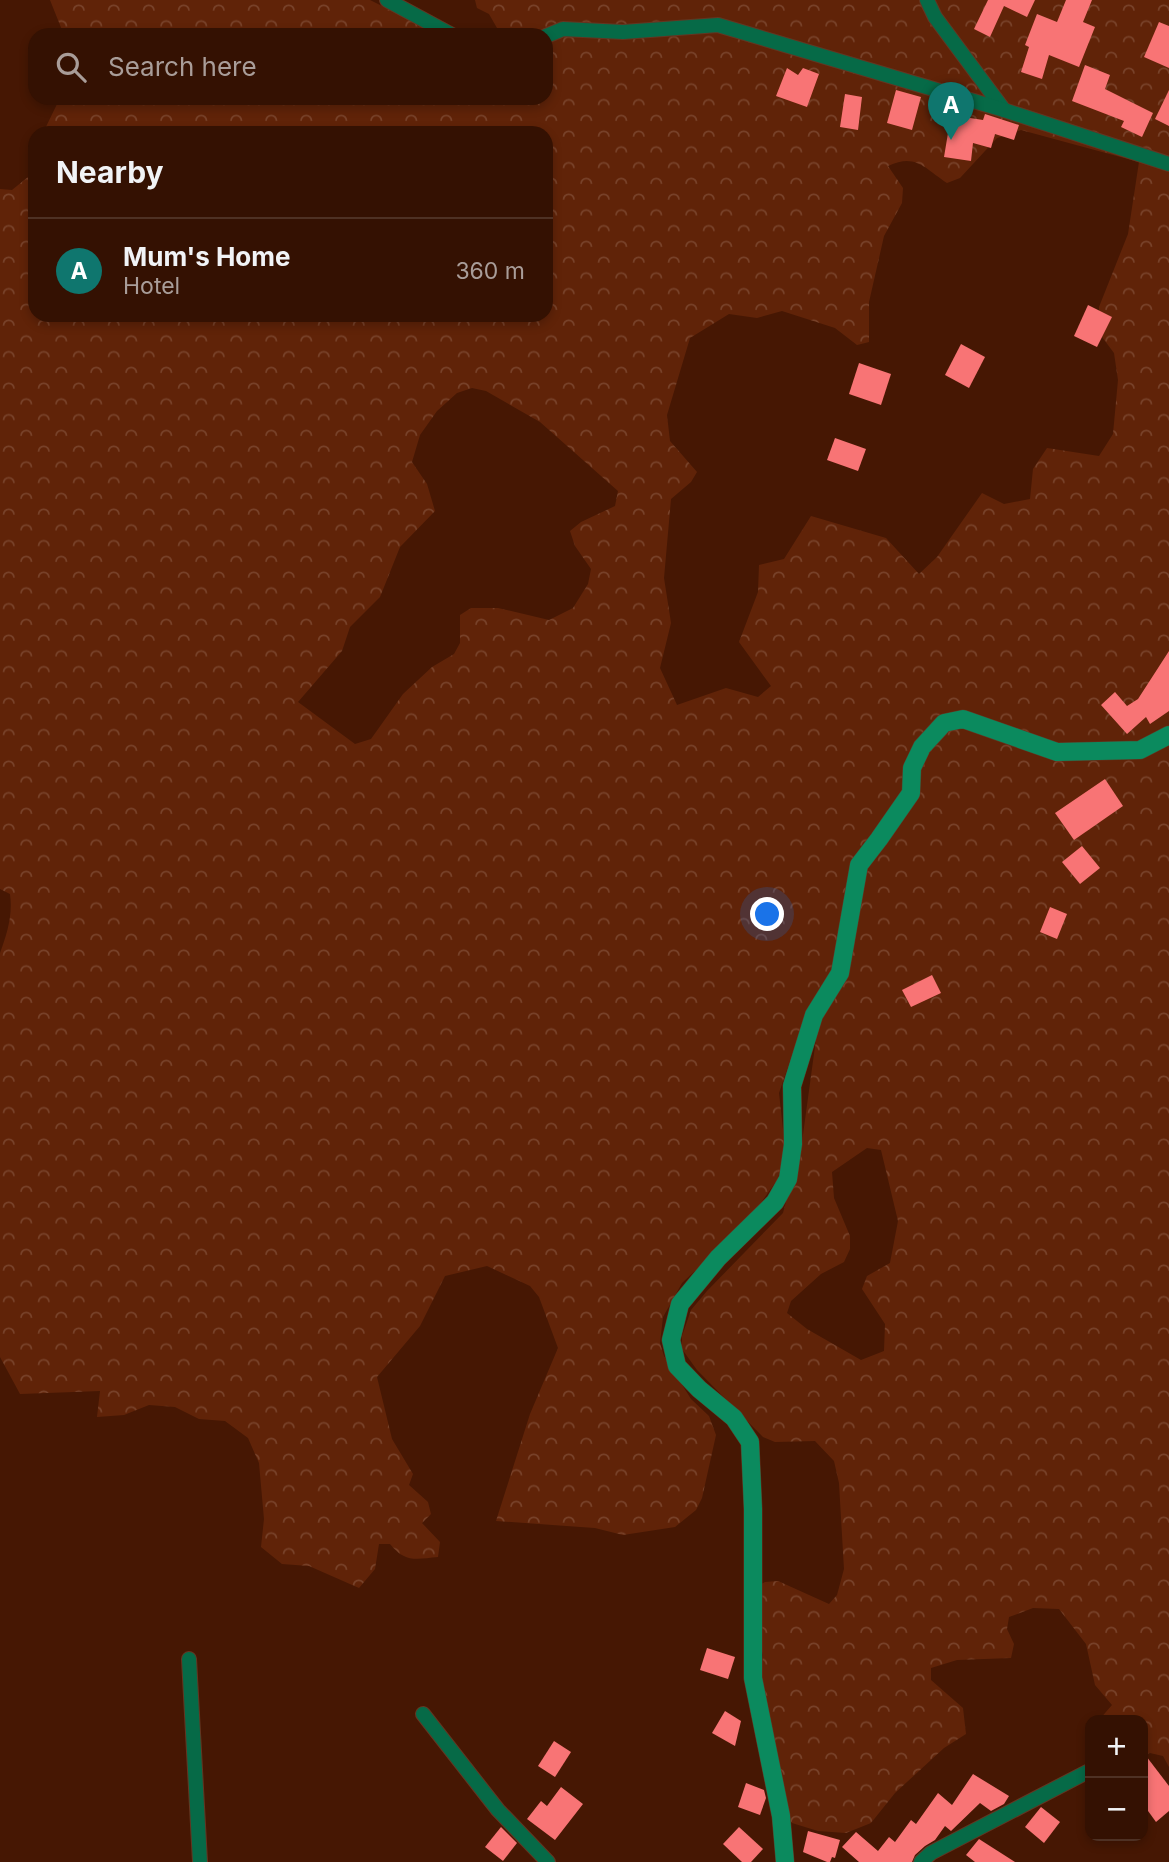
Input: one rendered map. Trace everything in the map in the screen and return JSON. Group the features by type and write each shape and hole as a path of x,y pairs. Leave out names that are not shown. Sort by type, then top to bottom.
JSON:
{"main road":[{"path":"785,1862 781,1815 752,1678 753,1509 750,1443 734,1418 699,1389 677,1366 671,1340 680,1304 718,1258 775,1202 788,1180 793,1144 792,1086 814,1015 840,973 859,865 911,793 912,768 922,747 944,723 963,719 1057,752 1140,750 1169,735"}],"street":[{"path":"387,0 440,28"},
{"path":"928,0 935,17 1004,110"},
{"path":"553,33 564,29 623,32 718,26 1004,110 1169,164"},
{"path":"190,1659 200,1862"},
{"path":"423,1714 498,1810 548,1862"},
{"path":"926,1857 1085,1773"},
{"path":"926,1857 944,1862"}],"green space":[{"path":"50,0 370,0 390,10 407,12 432,28 61,28"},
{"path":"475,0 1169,0 1169,1767 1163,1756 1148,1754 1148,1715 1103,1715 1112,1705 1095,1685 1086,1644 1059,1609 1033,1608 1009,1617 1007,1629 1014,1644 1011,1658 957,1660 931,1668 931,1680 963,1708 966,1734 944,1748 895,1793 871,1823 846,1833 818,1831 792,1823 783,1814 759,1682 763,1655 749,1601 753,1589 765,1582 778,1581 829,1604 837,1595 844,1569 839,1483 834,1461 815,1441 775,1442 763,1437 697,1370 682,1349 682,1336 691,1310 783,1213 802,1142 817,1032 805,1017 779,1093 786,1157 777,1180 748,1221 682,1283 663,1317 660,1343 664,1356 691,1399 709,1416 716,1435 702,1498 696,1510 675,1527 623,1535 595,1528 496,1521 530,1414 558,1348 539,1297 530,1286 487,1266 445,1276 420,1326 377,1377 392,1439 413,1474 409,1485 428,1502 431,1514 422,1523 440,1542 438,1557 406,1557 390,1544 379,1544 375,1569 359,1588 309,1566 282,1564 261,1547 264,1519 259,1463 248,1438 225,1421 199,1419 175,1407 149,1405 124,1415 97,1417 100,1391 20,1394 0,1357 0,953 9,924 11,902 10,894 0,889 0,189 12,190 28,177 28,322 553,322 553,126 46,126 57,105 553,105 553,28 497,28 489,14 477,8","holes":["1021,130 1139,162 1128,234 1099,307 1099,333 1114,353 1118,380 1113,434 1099,456 1047,448 1033,469 1030,499 1004,504 982,493 937,557 919,574 886,538 811,516 784,559 759,565 758,592 739,642 771,686 758,697 726,688 677,705 660,668 671,623 664,578 671,499 691,482 697,472 670,441 667,415 690,338 729,314 757,318 782,311 835,328 857,345 869,342 869,302 884,236 902,203 903,188 888,166 898,162 913,162 947,183 960,178 997,138","472,388 486,391 540,422 618,491 615,506 581,522 570,531 575,546 591,569 588,584 573,608 549,620 498,608 471,608 460,615 460,643 454,654 432,667 403,694 371,739 355,744 298,702 342,651 350,627 380,597 400,547 435,511 427,484 412,462 420,435 437,411 457,393","867,1148 881,1150 898,1221 890,1263 867,1276 862,1289 885,1324 884,1351 861,1360 807,1329 787,1313 791,1301 821,1274 844,1262 850,1249 850,1236 834,1198 832,1172"]}],"building":[{"path":"988,0 1035,0 1027,17 1004,6 990,37 974,29"},
{"path":"1066,0 1092,0 1083,22 1095,27 1079,67 1049,55 1042,79 1021,72 1029,47 1025,45 1037,14 1057,22"},
{"path":"1159,22 1169,26 1169,68 1144,57"},
{"path":"1085,65 1110,75 1105,89 1153,113 1142,137 1121,127 1124,121 1072,101"},
{"path":"787,68 798,75 803,68 819,74 807,107 776,96"},
{"path":"896,90 921,97 912,130 887,123"},
{"path":"1169,90 1169,126 1155,119"},
{"path":"845,94 862,97 858,130 840,127"},
{"path":"985,114 1019,125 1014,140 995,134 991,148 973,143 971,161 944,157 951,115 983,120"},
{"path":"1088,305 1112,317 1097,347 1074,336"},
{"path":"961,344 985,357 969,388 945,375"},
{"path":"859,363 891,374 881,405 849,394"},
{"path":"835,438 866,449 858,471 827,460"},
{"path":"1169,651 1169,711 1150,724 1146,717 1127,734 1101,705 1115,692 1127,706 1138,699"},
{"path":"1105,779 1123,806 1074,840 1055,813"},
{"path":"1082,846 1100,868 1080,884 1062,862"},
{"path":"1050,907 1067,914 1057,939 1040,932"},
{"path":"932,975 941,993 911,1007 902,990"},
{"path":"707,1648 735,1657 728,1679 700,1670"},
{"path":"725,1711 741,1721 735,1746 712,1733"},
{"path":"554,1741 571,1752 555,1777 538,1766"},
{"path":"1148,1759 1169,1786 1169,1811 1156,1822 1148,1811"},
{"path":"973,1774 1009,1796 1004,1804 991,1811 980,1803 951,1831 945,1826 935,1840 915,1855 912,1862 859,1862 842,1847 856,1832 878,1851 889,1837 895,1842 911,1820 916,1824 938,1793 952,1805"},
{"path":"746,1783 764,1790 766,1798 760,1815 738,1807"},
{"path":"561,1787 583,1804 555,1840 527,1819 541,1801 547,1806"},
{"path":"1041,1807 1060,1822 1044,1843 1025,1827"},
{"path":"501,1827 517,1843 503,1861 485,1847"},
{"path":"739,1827 763,1849 751,1862 742,1862 723,1844"},
{"path":"808,1831 840,1840 835,1858 832,1857 830,1862 827,1862 803,1852"},
{"path":"979,1839 1015,1862 975,1862 966,1855"}],"place":[{"name":"Mum's Home","path":"951,140"}]}
